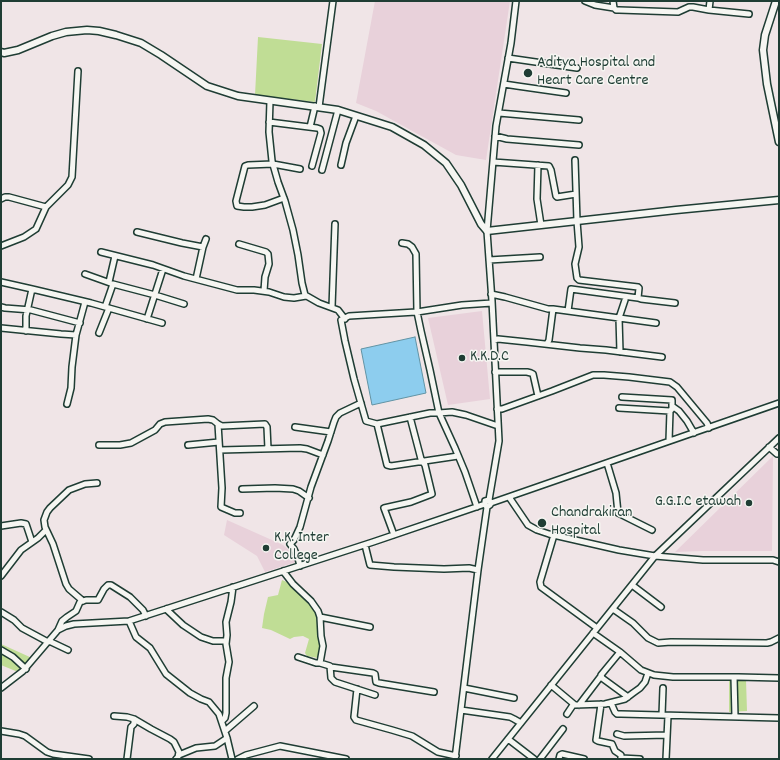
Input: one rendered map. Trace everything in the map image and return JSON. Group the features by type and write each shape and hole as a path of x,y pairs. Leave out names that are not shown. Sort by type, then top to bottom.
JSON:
{"main road":[{"path":"776,1 765,35 763,50 767,84 779,142"},
{"path":"1,52 4,53 18,50 66,32 87,30 99,31 141,43 206,86 238,96 338,110 392,128 424,145 446,163 462,185 487,231 779,200"}],"street":[{"path":"310,127 317,106 333,1"},
{"path":"357,689 354,717 356,720 412,736 436,751 455,758 478,570 499,441 487,231 495,136 516,1"},
{"path":"585,1 595,5 614,8 616,10 678,12 693,6 709,10 749,14"},
{"path":"614,1 614,8"},
{"path":"709,10 710,1"},
{"path":"508,58 577,68"},
{"path":"1,246 24,237 34,231 46,207 68,185 72,177 78,71"},
{"path":"504,84 566,93"},
{"path":"270,101 269,132 273,164 293,230 302,283 306,296"},
{"path":"322,170 338,110"},
{"path":"499,113 579,120"},
{"path":"341,166 346,143 356,116"},
{"path":"269,122 319,128 321,130 312,166"},
{"path":"495,136 507,139 579,145"},
{"path":"575,160 579,247 575,264 577,278 579,280 638,287 638,298"},
{"path":"493,162 549,166 551,169 556,196 576,194"},
{"path":"284,198 252,207 244,208 236,205 245,166 273,164 300,169"},
{"path":"538,165 536,199 541,225"},
{"path":"1,200 5,197 9,197 46,207"},
{"path":"332,307 335,224"},
{"path":"137,232 203,247"},
{"path":"196,279 206,239"},
{"path":"402,243 408,244 412,247 416,254 417,312 438,413 458,456 477,507"},
{"path":"239,244 266,252 268,254 269,264 265,277 264,291"},
{"path":"101,252 237,290 264,291 284,297 294,298 306,296 319,303 338,310 344,318"},
{"path":"99,333 107,308 115,256"},
{"path":"489,260 540,257"},
{"path":"146,319 163,269"},
{"path":"85,274 184,304"},
{"path":"1,282 85,302 162,323"},
{"path":"26,331 26,320 32,289"},
{"path":"568,311 571,289 675,303"},
{"path":"491,294 553,309 656,323"},
{"path":"620,352 619,318 625,300"},
{"path":"67,404 71,388 76,335 85,302"},
{"path":"492,303 462,305 417,312 348,316 341,320 354,379 366,422 377,424 430,413 452,412 498,426"},
{"path":"1,307 28,310 80,323"},
{"path":"547,344 549,340 553,309"},
{"path":"1,328 76,335"},
{"path":"494,340 547,344 662,357"},
{"path":"495,372 531,373 538,396"},
{"path":"497,409 502,409 593,375 610,375 670,382 677,387 707,423 709,428"},
{"path":"622,396 672,400 669,441"},
{"path":"300,566 298,558 290,544 294,540 300,527 336,417 340,413 361,403"},
{"path":"58,630 70,625 121,622 146,616 509,497 779,403"},
{"path":"619,408 671,408 679,411 694,433"},
{"path":"394,535 384,508 411,502 432,494 425,465 421,460 410,417"},
{"path":"100,445 120,445 131,443 155,430 160,424 165,422 208,419 213,420 222,426 265,424 267,427 268,449"},
{"path":"218,424 222,488 221,507 240,513"},
{"path":"377,424 387,465 391,466 421,460 458,456"},
{"path":"295,427 331,432"},
{"path":"492,759 655,556 779,438"},
{"path":"188,444 219,442"},
{"path":"768,447 779,454"},
{"path":"220,450 304,448 323,455"},
{"path":"607,463 616,493 618,512 652,530"},
{"path":"80,603 66,584 53,544 46,530 44,520 50,508 69,490 80,485 98,483"},
{"path":"242,489 293,489 309,498"},
{"path":"509,497 528,525 537,530 618,550 655,556 702,560 773,560 779,558"},
{"path":"1,526 21,523 26,524 32,542"},
{"path":"1,576 21,550 46,530"},
{"path":"554,535 540,582 541,587 597,628"},
{"path":"365,544 370,565 444,569 469,568 478,570"},
{"path":"773,560 779,562"},
{"path":"283,571 293,584 311,601 318,611 323,646 320,663"},
{"path":"80,603 98,600 107,585 111,585 130,597 143,610 146,616"},
{"path":"632,585 661,608"},
{"path":"222,720 225,718 226,713 226,680 229,662 226,646 226,618 231,602 233,587"},
{"path":"1,688 26,669 58,630 62,621 76,611 80,603"},
{"path":"166,609 183,625 201,637 213,641 226,641"},
{"path":"613,609 633,623 648,638 658,643 767,643 779,638"},
{"path":"1,612 14,620 22,628 68,650"},
{"path":"320,617 370,627"},
{"path":"129,621 136,637 150,648 166,674 190,693 209,702 219,714 222,720 232,759"},
{"path":"593,633 620,652 641,670 654,675 673,677 779,678"},
{"path":"1,650 13,657 26,669"},
{"path":"577,705 620,652"},
{"path":"298,657 316,663 329,665 331,667 373,673 375,674 376,682 379,683 434,692"},
{"path":"331,667 331,676 333,681 375,695"},
{"path":"567,714 573,706 611,703 625,699 640,688 645,682 648,673"},
{"path":"601,676 628,697"},
{"path":"734,677 735,717"},
{"path":"551,685 577,705"},
{"path":"464,688 514,698"},
{"path":"662,716 663,688"},
{"path":"611,703 613,709 619,714 779,718"},
{"path":"601,704 596,740 612,744 614,750 621,755 621,759 640,759"},
{"path":"225,731 254,706"},
{"path":"461,710 510,717 521,723"},
{"path":"114,716 134,719 170,739 174,742 178,752 177,757"},
{"path":"666,758 668,716"},
{"path":"127,759 131,727 134,724 134,719"},
{"path":"540,759 563,730"},
{"path":"1,732 25,736 46,752 89,759"},
{"path":"617,734 624,736 667,735"},
{"path":"177,757 196,748 214,746 227,738"},
{"path":"508,739 534,759"},
{"path":"238,759 243,756 280,746 346,759"},
{"path":"559,759 560,755 562,754 584,759"}],"shaded area":[{"path":"375,1 510,1 486,160 456,155 376,111 356,103"},
{"name":"K.K.D.C","path":"482,311 490,399 448,405 428,318"},
{"name":"G.G.I.C etawah","path":"773,456 772,551 675,552"},
{"name":"K.K. Inter College","path":"227,520 283,545 291,552 296,562 265,572 257,556 224,535"}],"green space":[{"path":"258,37 322,44 315,102 255,95"},
{"path":"282,580 289,583 319,615 322,644 318,658 307,656 305,653 309,639 303,636 290,639 271,630 262,628 268,597 278,595"},
{"path":"1,644 32,658 18,672 1,665"},
{"path":"729,680 746,680 747,711 729,712"}],"water":[{"path":"415,337 426,393 372,405 361,349"}],"place":[{"name":"Aditya Hospital and Heart Care Centre","path":"528,73"},
{"name":"K.K.D.C","path":"462,358"},
{"name":"G.G.I.C etawah","path":"749,503"},
{"name":"Chandrakiran Hospital","path":"542,523"},
{"name":"K.K. Inter College","path":"266,548"}]}
